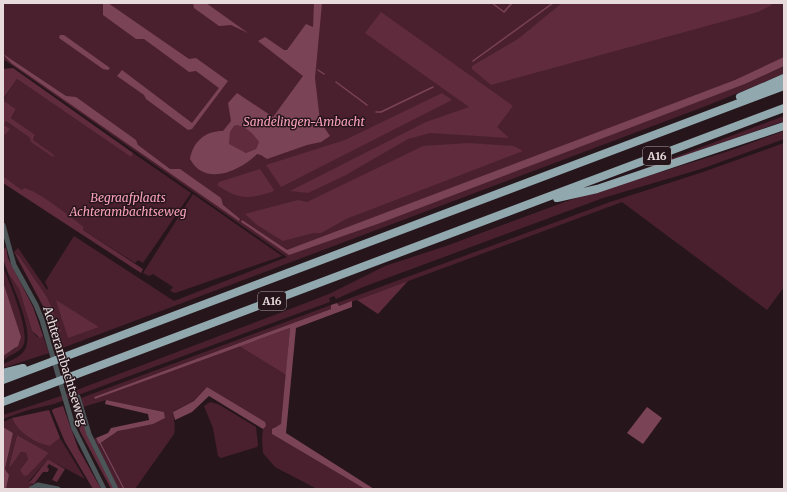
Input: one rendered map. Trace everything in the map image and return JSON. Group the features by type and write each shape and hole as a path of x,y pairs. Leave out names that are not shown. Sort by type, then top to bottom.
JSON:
{"highway":[{"name":"A16","path":"718,111 733,100 784,78"},
{"name":"A16","path":"3,380 9,374 55,360 784,86"},
{"name":"A16","path":"3,402 784,108"},
{"name":"A16","path":"531,204 597,190 784,126"}],"street":[{"name":"Achterambachtseweg","path":"3,225 14,265 36,305 78,441 104,489"},
{"path":"78,397 89,434 116,489"},
{"path":"31,489 38,485 58,489"}],"green space":[{"name":"Sandelingen-Ambacht","path":"3,3 784,3 784,61 519,169 745,84 784,66 784,74 706,106 57,350 53,338 58,334 47,297 19,256 14,252 18,248 47,290 48,288 45,282 74,236 174,301 287,257 3,59"},
{"name":"Begraafplaats Achterambachtseweg","path":"17,79 130,156 133,153 191,193 143,263 138,260 135,263 83,230 84,227 30,190 22,190 3,176 3,133 5,135 3,124 6,121 33,140 35,136 11,118 16,109 3,100"},
{"path":"784,116 784,121 612,181"},
{"path":"784,131 784,139 701,169 603,198 363,287 336,299 334,296 329,298 330,302 54,404 28,410 3,419 3,415 61,396 329,294 385,266 446,246 570,200 729,151"},
{"path":"784,143 784,287 767,310 622,202 357,300 339,306 337,303 610,202 703,172"},
{"path":"193,194 282,256 175,293 170,291 173,287 153,274 149,276 143,273"},
{"path":"3,266 22,319 25,339 21,349 3,361 4,355 16,348 15,321 4,290"},
{"path":"8,273 19,289 32,331 37,337 43,336 49,353 3,368 3,364 15,359 24,351 27,344 26,324 23,312"},
{"path":"331,305 331,309 94,397 95,399 239,346 286,375 281,425 274,427 272,434 365,489 317,489 275,467 263,453 263,429 266,426 207,387 194,401 174,411 174,434 135,489 125,489 100,443 119,431 159,421 165,418 164,412 106,400 83,407 81,398"},
{"path":"210,402 218,404 256,427 257,447 221,458 218,456 213,428 204,406"},
{"path":"12,418 18,428 33,440 45,445 50,446 60,438 85,479 48,459 29,481 32,485 29,489 6,489 9,475 5,469 13,433 3,427 3,422","holes":["17,435 49,453 28,475 20,470 28,459 26,453 21,452 11,466 9,465"]},
{"path":"96,438 123,489 118,489 94,439"}],"shaded area":[{"path":"103,3 108,3 189,59 196,58 228,81 192,129 188,130 146,99 144,95 117,76 122,70 192,123 219,88 196,71 189,72 144,39 136,39 103,15"},
{"path":"193,3 206,3 248,33 231,25 219,26 194,8"},
{"path":"314,3 322,3 315,78 320,121 330,136 321,142 307,145 267,159 257,154 241,166 223,173 213,174 196,168 190,159 194,147 201,138 206,135 217,131 223,131 231,121 228,103 237,93 273,117 303,76 258,41 265,37 284,50 287,50 306,24 313,27","holes":["237,125 255,136 259,142 256,149 246,153 229,144 230,132 234,126"]},
{"path":"562,3 770,3 772,5 758,12 491,85 472,69 472,66 518,39"},
{"path":"381,12 513,106 497,127 509,138 430,133 408,139 344,176 308,193 290,191 426,122 469,107 365,33"},
{"path":"60,35 64,35 110,68 108,70 103,69 59,38"},
{"path":"3,54 66,96 76,97 136,140 138,145 170,169 180,169 221,198 223,205 240,219 239,221 11,63"},
{"path":"784,57 784,66 745,84 383,222 289,255 241,222 242,220 287,250 735,80"},
{"path":"13,68 133,153 131,157 17,79 3,99 3,69"},
{"path":"442,93 452,100 281,187 266,165 345,140"},
{"path":"3,100 16,109 11,118 35,135 33,140 54,155 53,157 31,142 30,138 6,121 4,125 10,129 5,135 3,133"},
{"path":"237,125 247,130 257,139 259,142 256,149 246,153 228,144 230,132 234,126"},
{"path":"468,143 514,146 523,151 346,219 321,233 313,233 283,241 257,225 245,214 298,200 307,202 423,146"},
{"path":"260,169 274,190 272,192 244,197 238,196 217,185 219,182"},
{"path":"3,176 22,190 24,188 30,190 54,205 84,227 83,230 143,269 141,273 3,183"},
{"path":"6,247 8,258 33,307 43,336 40,338 32,331 19,289 8,273 3,259 3,250"},
{"path":"14,252 19,256 47,297 61,331 53,338 44,308"},
{"path":"408,281 378,314 357,300"},
{"path":"3,282 21,337 18,346 3,356"},
{"path":"56,300 99,327 68,338"},
{"path":"352,301 352,307 296,328 286,433 374,489 365,489 272,434 272,429 281,424 290,328 95,399 94,397 331,309 331,305 337,303 339,306"},
{"path":"290,328 286,375 239,346"},
{"path":"207,387 265,422 266,426 263,429 209,396 192,412 175,420 173,412 194,401"},
{"path":"78,400 87,432 116,489 111,489 80,431 72,402"},
{"path":"106,400 164,412 165,418 153,424 118,431 99,444 96,438 108,433 111,428 149,420 148,414 105,404"},
{"path":"63,406 78,448 101,489 93,489 65,442 52,411 53,409"},
{"path":"647,407 662,418 643,444 627,433"},
{"path":"49,410 60,438 50,446 33,440 18,428 12,418"},
{"path":"3,427 13,433 5,469 9,475 6,489 3,489"},
{"path":"17,435 49,453 28,475 24,476 20,470 28,459 26,453 21,452 11,466 9,466"},
{"path":"48,459 65,469 57,482 52,480 58,469 49,464 47,467 49,469 48,472 43,472 34,484 29,483"}],"waterway":[{"path":"492,3 504,12 512,3"},
{"path":"473,61 553,3"},
{"path":"318,70 324,74"},
{"path":"336,82 367,105"},
{"path":"376,112 381,112 433,87"},
{"path":"100,443 124,489"}]}
